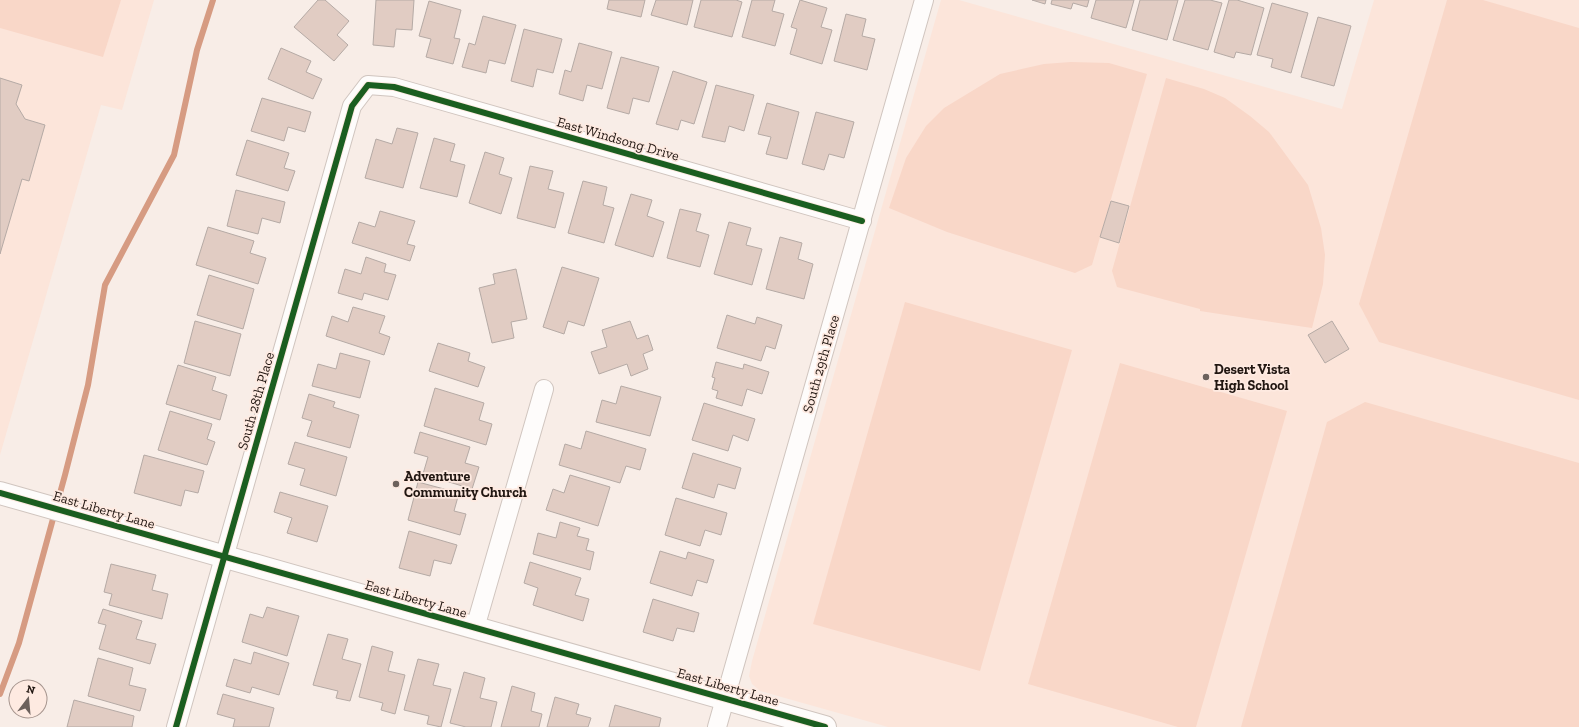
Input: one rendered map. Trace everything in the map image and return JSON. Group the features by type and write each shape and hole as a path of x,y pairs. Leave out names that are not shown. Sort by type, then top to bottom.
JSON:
{"street":[{"name":"South 29th Place","path":"716,727 924,0"},
{"name":"East Windsong Drive","path":"368,85 394,87 862,221"},
{"name":"South 28th Place","path":"176,727 352,106 368,85"},
{"path":"475,628 544,389"},
{"name":"East Liberty Lane","path":"0,493 825,727"}],"shaded area":[{"path":"0,0 154,0 122,110 101,105 0,455"},
{"path":"0,0 121,0 103,57 0,28"},
{"name":"Desert Vista High School","path":"941,0 959,0 1342,109 1374,0 1579,0 1579,727 888,727 760,691 752,684 749,676 752,661"},
{"path":"1447,0 1483,0 1579,28 1579,400 1379,342 1359,304"},
{"path":"1071,62 1109,63 1147,74 1092,265 1075,273 947,232 889,208 906,158 926,126 944,108 1000,74 1044,64"},
{"path":"1166,78 1204,89 1225,98 1250,116 1269,132 1308,185 1321,228 1325,255 1323,284 1312,328 1200,311 1200,309 1117,287 1112,271"},
{"path":"905,302 1072,350 980,671 813,624"},
{"path":"1120,363 1287,411 1196,727 1178,727 1028,684"},
{"path":"1365,402 1579,463 1579,727 1241,727 1327,422"}],"building":[{"path":"318,0 325,0 349,21 337,35 348,45 334,61 294,27"},
{"path":"376,0 414,0 412,30 396,29 394,47 373,45"},
{"path":"609,0 645,0 641,17 607,9"},
{"path":"656,0 693,0 687,25 651,15"},
{"path":"701,0 736,0 742,2 732,37 694,27"},
{"path":"752,0 775,0 772,11 784,14 775,46 742,37"},
{"path":"800,0 827,8 821,27 832,30 822,64 790,54 797,29 791,27"},
{"path":"1032,0 1046,0 1045,4"},
{"path":"1052,0 1089,0 1087,7 1073,3 1071,9 1051,4"},
{"path":"1096,0 1134,0 1126,28 1091,18"},
{"path":"1140,0 1178,0 1167,40 1132,30"},
{"path":"1185,0 1210,0 1222,3 1208,50 1173,40"},
{"path":"1229,0 1237,0 1264,8 1251,55 1236,52 1234,58 1214,52"},
{"path":"429,1 461,10 454,38 460,39 453,64 426,57 431,39 419,36"},
{"path":"1272,3 1308,13 1291,73 1271,67 1273,59 1257,55"},
{"path":"846,14 866,19 862,36 875,39 867,70 834,61"},
{"path":"483,16 516,25 505,64 489,60 486,73 462,67 469,43 475,45"},
{"path":"1318,17 1351,26 1334,86 1301,77"},
{"path":"524,29 562,39 553,73 537,69 533,87 511,81"},
{"path":"579,43 612,52 602,89 587,85 583,101 559,94 565,70 571,72"},
{"path":"281,48 311,61 306,72 322,79 313,99 268,79"},
{"path":"621,57 659,67 649,102 633,98 629,114 607,108"},
{"path":"673,71 707,82 694,124 681,120 678,130 656,124"},
{"path":"0,78 22,85 16,104 25,119 45,125 29,181 22,179 0,254"},
{"path":"716,85 754,95 744,131 729,126 725,142 702,137"},
{"path":"262,98 311,112 305,132 288,127 284,141 251,131"},
{"path":"767,103 799,112 787,159 766,154 771,137 758,134"},
{"path":"816,112 854,122 844,158 829,154 824,170 802,164"},
{"path":"397,128 418,133 403,188 365,178 376,139 392,144"},
{"path":"434,138 455,144 450,161 465,165 457,197 420,188"},
{"path":"247,140 289,153 284,168 295,171 288,191 236,175"},
{"path":"485,152 504,158 499,174 512,178 501,214 469,203"},
{"path":"530,166 553,171 548,189 564,193 555,228 517,218"},
{"path":"583,181 607,187 603,205 614,208 604,243 568,233"},
{"path":"236,190 285,202 280,223 262,218 258,234 227,226"},
{"path":"631,194 652,200 647,216 664,222 653,257 615,245"},
{"path":"1111,201 1129,206 1119,243 1100,237"},
{"path":"680,209 701,214 696,231 709,235 700,267 667,258"},
{"path":"380,211 415,221 407,244 415,246 410,261 352,243 359,222 375,227"},
{"path":"729,222 751,228 746,245 762,249 752,285 714,274"},
{"path":"208,227 254,241 250,253 266,258 258,284 196,265"},
{"path":"780,237 802,243 798,259 813,264 804,299 766,289"},
{"path":"366,257 386,264 384,272 396,275 388,300 364,293 362,300 338,293 345,269 361,274"},
{"path":"562,267 599,278 584,326 568,321 564,334 543,327"},
{"path":"516,269 527,319 511,322 514,338 492,343 479,288 495,284 493,274"},
{"path":"209,275 254,289 243,329 197,315"},
{"path":"353,307 385,316 379,333 390,337 384,355 326,336 332,316 348,322"},
{"path":"727,315 755,324 757,317 782,325 775,349 766,346 761,361 717,348"},
{"path":"195,321 241,334 230,376 184,363"},
{"path":"630,321 637,339 648,335 653,350 643,354 648,369 631,376 627,364 599,374 591,352 607,347 602,330"},
{"path":"1332,321 1349,349 1325,363 1308,335"},
{"path":"438,343 470,353 468,361 485,367 478,387 429,371"},
{"path":"340,353 370,361 360,398 312,386 318,364 336,369"},
{"path":"716,362 743,369 744,364 769,372 762,394 747,389 742,406 716,398 718,391 712,389 715,378 712,377"},
{"path":"178,365 216,377 212,390 227,395 220,420 166,404"},
{"path":"621,386 661,397 650,436 596,422 602,400 616,404"},
{"path":"435,388 484,403 479,420 492,424 486,445 424,426"},
{"path":"309,394 335,402 333,407 359,415 350,448 307,436 312,421 302,418"},
{"path":"704,403 755,419 748,441 733,435 728,451 692,440"},
{"path":"170,411 212,424 207,439 215,442 207,465 158,450"},
{"path":"586,431 646,449 640,470 626,466 620,483 559,465 565,444 581,449"},
{"path":"420,432 470,447 465,463 479,467 472,489 423,474 428,457 414,453"},
{"path":"295,442 347,457 336,496 300,485 305,469 288,464"},
{"path":"693,453 741,468 735,489 718,484 714,498 682,488"},
{"path":"144,455 204,471 198,493 185,490 181,506 134,493"},
{"path":"570,475 610,487 598,526 546,510 553,489 564,493"},
{"path":"418,482 459,493 454,511 466,514 460,535 408,520"},
{"path":"280,492 328,506 317,542 287,533 292,518 274,512"},
{"path":"676,498 727,513 721,535 705,530 700,546 665,535"},
{"path":"560,522 580,528 577,536 589,539 586,550 594,552 590,570 533,554 538,533 556,538"},
{"path":"409,531 457,545 451,564 434,560 430,576 399,568"},
{"path":"660,551 686,559 688,552 714,560 707,583 697,580 692,596 650,583"},
{"path":"530,562 581,578 575,595 589,599 583,621 533,605 538,588 524,583"},
{"path":"111,564 156,575 152,590 168,594 162,619 109,605 112,594 104,592"},
{"path":"653,599 699,613 694,632 677,628 673,641 643,632"},
{"path":"267,607 299,616 287,656 242,642 250,614 263,618"},
{"path":"103,609 142,621 136,639 156,644 150,664 99,649 106,625 98,623"},
{"path":"328,634 348,639 342,659 361,664 350,701 336,698 338,691 313,685"},
{"path":"372,646 393,652 388,671 405,675 395,714 381,710 383,703 359,697"},
{"path":"254,652 289,663 279,695 252,687 250,693 226,686 234,659 251,664"},
{"path":"98,658 133,668 129,685 146,689 140,711 88,696"},
{"path":"418,659 439,664 433,685 451,689 441,727 427,724 429,716 404,710"},
{"path":"464,672 485,678 480,698 497,702 491,727 466,727 450,723"},
{"path":"512,686 535,693 531,711 542,714 539,727 501,727"},
{"path":"223,694 274,708 269,727 233,727 235,719 217,714"},
{"path":"555,697 579,704 576,714 591,718 588,727 547,727"},
{"path":"74,700 134,716 132,727 67,727"},
{"path":"615,705 661,718 659,727 609,727"}],"waterway":[{"path":"0,694 19,643 65,475 88,385 105,285 174,155 197,50 213,0"}],"cycle path":[{"path":"176,727 352,106 368,85 394,87 862,221"},
{"path":"0,493 825,727"}],"place":[{"name":"Desert Vista High School","path":"1206,377"},
{"name":"Adventure Community Church","path":"396,484"}]}
